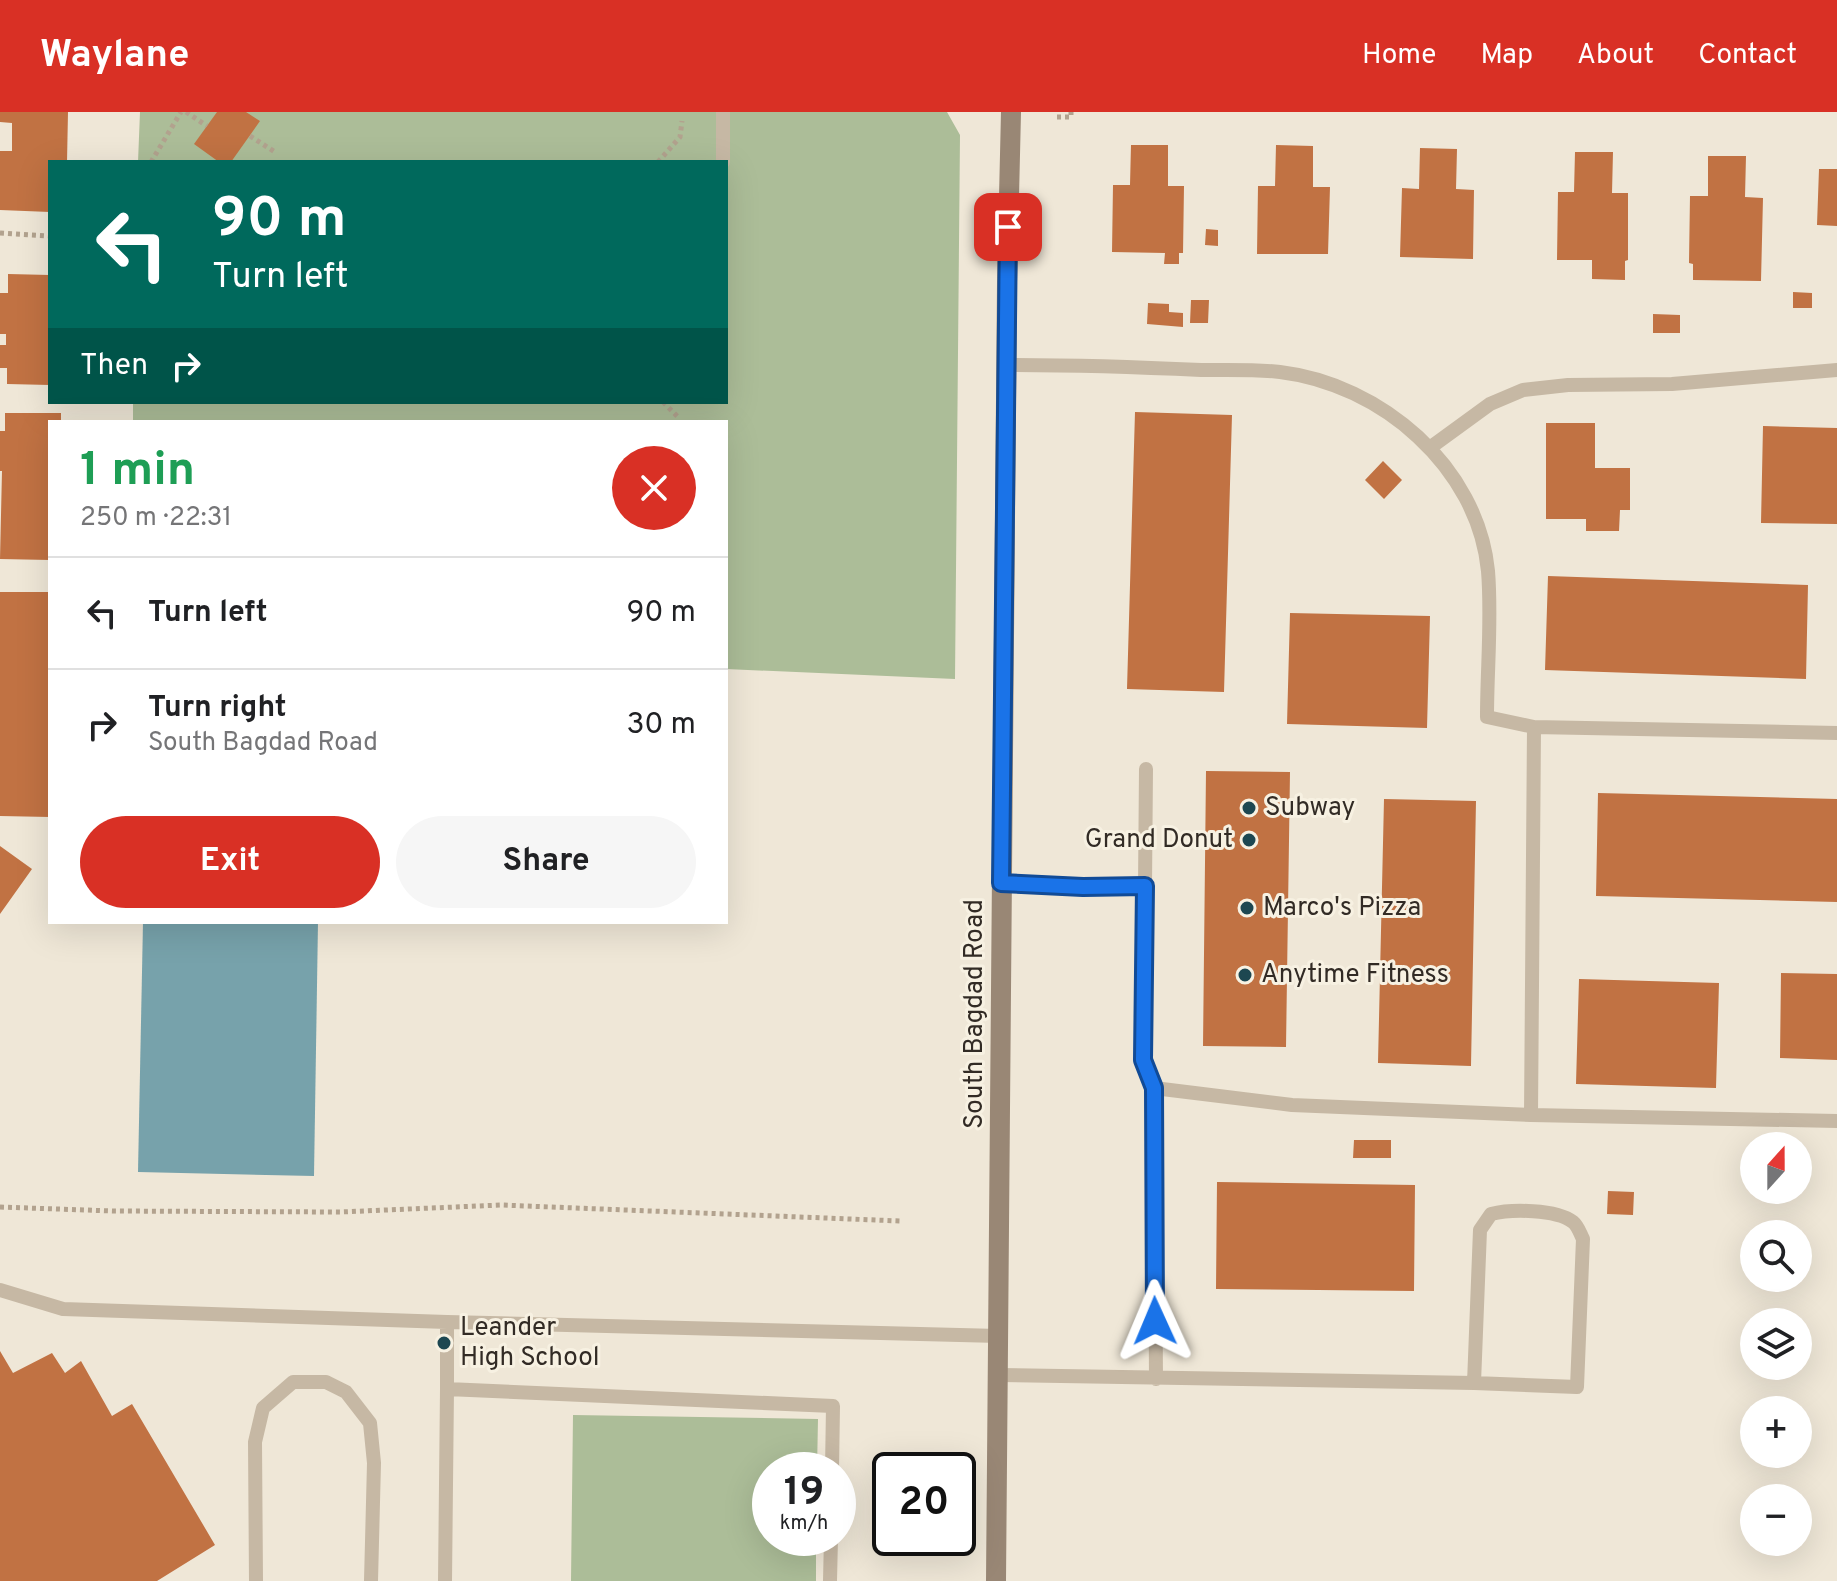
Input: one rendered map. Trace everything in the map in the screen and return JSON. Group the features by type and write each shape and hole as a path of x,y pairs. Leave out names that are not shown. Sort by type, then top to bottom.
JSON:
{"main road":[{"name":"South Bagdad Road","path":"996,1581 1011,112"}],"lane":[{"path":"723,112 723,160"},
{"path":"1007,365 1280,372 1355,395 1378,407 1431,447 1466,500 1479,532 1488,570 1487,717 1534,727 1837,733"},
{"path":"1431,447 1490,404 1523,390 1568,385 1672,384 1837,370"},
{"path":"1531,1115 1534,727"},
{"path":"1146,769 1143,1060 1154,1088 1156,1379"},
{"path":"1001,883 1145,886"},
{"path":"1154,1088 1292,1105 1531,1115 1837,1121"},
{"path":"999,1375 1577,1387 1583,1239 1576,1224 1564,1216 1510,1210 1491,1214 1480,1230 1474,1383"},
{"path":"0,1290 63,1309 999,1336"},
{"path":"445,1581 447,1322"},
{"path":"256,1581 255,1442 263,1408 293,1382 326,1382 346,1392 370,1423 374,1463 371,1581"},
{"path":"447,1389 833,1406 832,1452"},
{"path":"830,1581 831,1556"}],"path":[{"path":"152,160 184,112 207,126"},
{"path":"1057,117 1071,117 1071,112"},
{"path":"660,160 680,137 682,121"},
{"path":"250,136 275,152"},
{"path":"0,233 48,236"},
{"path":"665,404 678,417"},
{"path":"0,1207 340,1212 501,1205 900,1221"}],"green space":[{"path":"140,112 947,112 960,135 955,679 728,669 728,420 133,420 133,404 728,404 728,160 138,160"},
{"path":"573,1415 818,1419 817,1452 752,1452 752,1556 816,1556 816,1581 571,1581"}],"water":[{"path":"143,924 318,924 314,1176 138,1172"}],"building":[{"path":"0,112 68,112 67,160 48,160 48,212 0,210 0,151 12,151 12,123 0,122"},
{"path":"217,112 246,112 260,121 232,160 216,160 194,144"},
{"path":"1131,145 1168,145 1168,186 1184,186 1183,253 1179,253 1179,264 1164,264 1165,253 1112,252 1113,185 1130,185"},
{"path":"1276,145 1313,146 1313,187 1330,187 1328,254 1257,254 1258,186 1275,186"},
{"path":"1420,148 1457,149 1456,189 1474,190 1473,259 1400,257 1402,188 1419,189"},
{"path":"1575,152 1613,152 1612,193 1628,193 1625,280 1592,279 1592,260 1557,260 1558,192 1574,192"},
{"path":"1708,156 1746,156 1745,197 1763,198 1761,281 1693,280 1693,264 1689,263 1690,196 1708,196"},
{"path":"1819,169 1837,169 1837,226 1817,225"},
{"path":"1206,229 1218,230 1218,246 1205,245"},
{"path":"8,274 48,275 48,385 7,384 7,368 0,368 0,345 6,345 6,334 0,334 0,293 8,293"},
{"path":"1793,292 1812,293 1812,308 1793,308"},
{"path":"1191,300 1209,300 1208,323 1190,323"},
{"path":"1148,303 1169,304 1169,312 1183,313 1183,327 1147,324"},
{"path":"1653,314 1680,315 1680,333 1653,333"},
{"path":"1135,412 1232,415 1224,692 1127,689"},
{"path":"5,413 61,413 61,420 48,420 48,560 0,559 0,431 5,431"},
{"path":"1546,423 1595,423 1595,468 1630,468 1630,510 1620,510 1619,531 1586,531 1586,519 1546,519"},
{"path":"1763,426 1837,428 1837,524 1761,523"},
{"path":"1383,461 1402,480 1384,499 1365,480"},
{"path":"1548,576 1808,585 1806,679 1545,670"},
{"path":"0,592 48,592 48,817 0,816"},
{"path":"1290,613 1430,616 1427,728 1287,724"},
{"path":"1206,771 1290,772 1286,1047 1203,1046"},
{"path":"1598,793 1837,799 1837,902 1596,896"},
{"path":"1384,799 1476,801 1471,1066 1378,1063"},
{"path":"0,846 32,869 0,914"},
{"path":"1781,973 1837,974 1837,1060 1780,1058"},
{"path":"1579,979 1719,983 1716,1088 1576,1084"},
{"path":"1354,1140 1391,1140 1391,1158 1353,1158"},
{"path":"1217,1182 1415,1185 1414,1291 1216,1289"},
{"path":"1608,1191 1634,1192 1633,1215 1607,1214"},
{"path":"0,1351 13,1373 52,1353 65,1373 81,1361 112,1416 132,1404 215,1545 157,1581 0,1581"}],"place":[{"name":"Subway","path":"1249,808"},
{"name":"Grand Donut","path":"1249,840"},
{"name":"Marco's Pizza","path":"1247,908"},
{"name":"Anytime Fitness","path":"1245,975"},
{"name":"Leander High School","path":"444,1343"}],"route":[{"path":"1008,227 1001,883 1145,886 1143,1060 1154,1088 1155,1321"}]}
